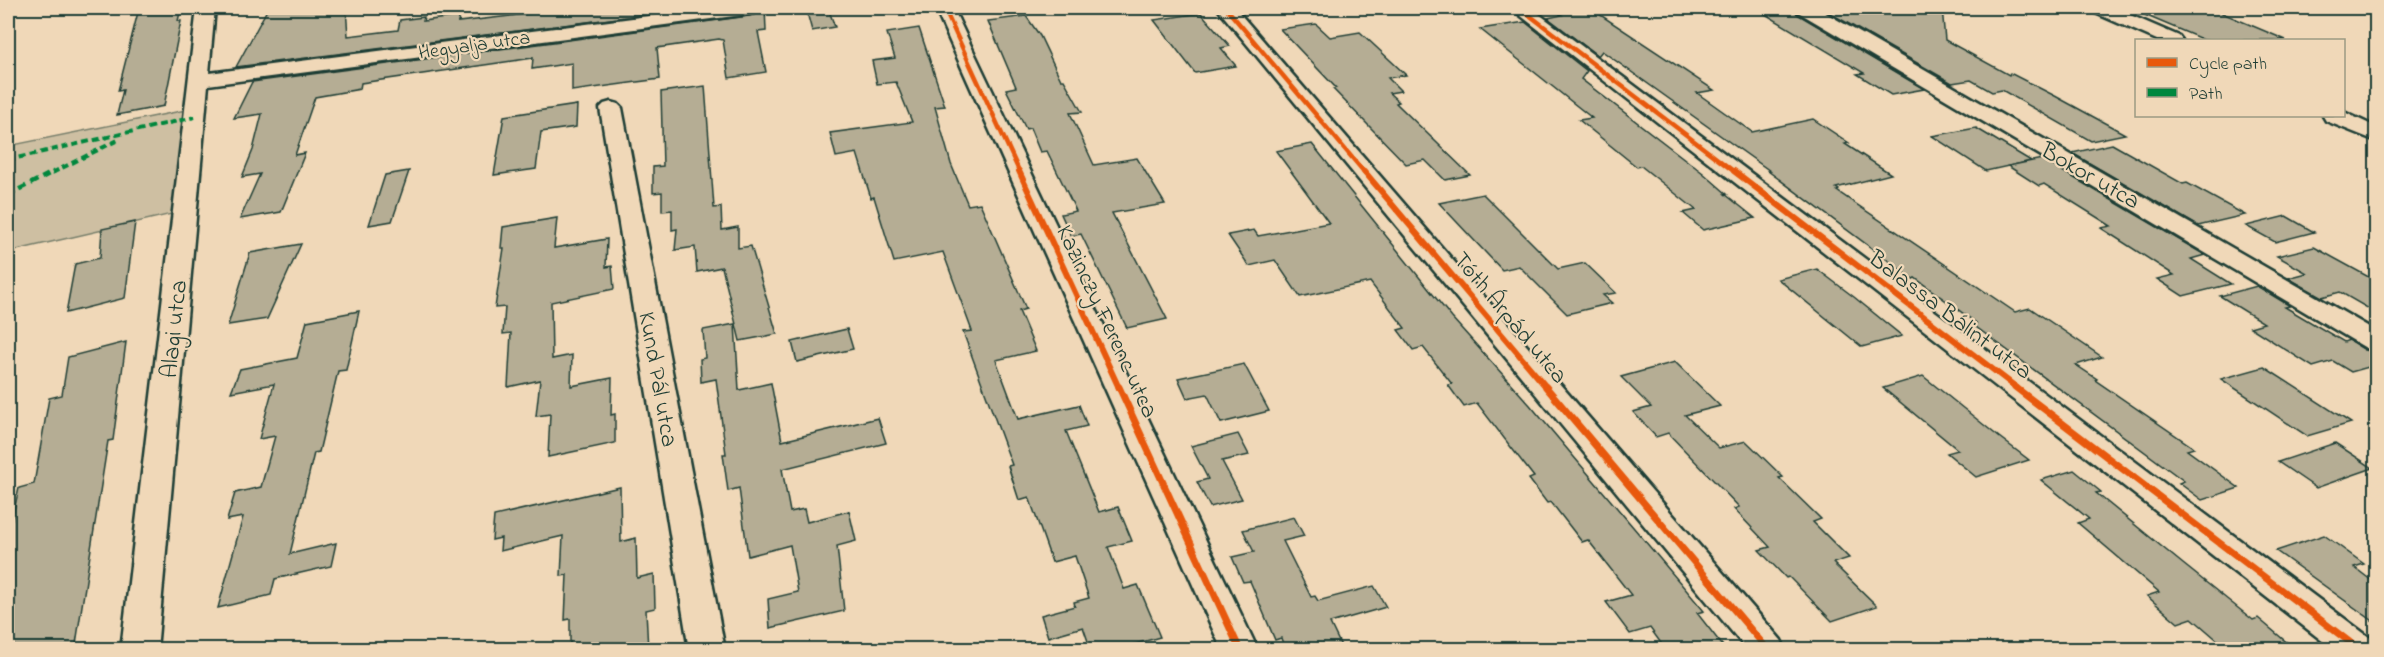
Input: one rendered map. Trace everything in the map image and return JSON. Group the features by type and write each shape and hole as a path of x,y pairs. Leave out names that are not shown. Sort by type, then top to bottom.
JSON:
{"street":[{"name":"Alagi utca","path":"139,650 206,8"},
{"name":"Hegyalja utca","path":"199,80 749,8"},
{"name":"Kazinczy Ferenc utca","path":"944,8 1240,650"},
{"name":"Tóth Árpád utca","path":"1226,8 1768,650"},
{"name":"Balassa Bálint utca","path":"1520,8 2360,650"},
{"name":"Bokor utca","path":"1806,8 2376,342"},
{"path":"2100,8 2170,39"},
{"name":"Kund Pál utca","path":"611,108 707,650"},
{"path":"2336,117 2376,135"}],"shaded area":[{"path":"186,110 172,214 8,252 8,146"}],"building":[{"path":"139,8 181,8 178,21 181,21 164,106 117,115 123,90 118,91"},
{"path":"268,8 346,8 348,36 398,30 400,20 424,17 423,21 460,16 458,22 579,8 696,8 236,67"},
{"path":"760,8 765,8 766,31 758,32 766,72 729,78 723,40 719,39 657,48 660,79 572,91 572,63 532,69 533,58 361,83 360,89 315,97 295,155 305,153 281,212 240,219 260,174 242,177 253,150 262,114 234,118 252,82 749,16 757,14"},
{"path":"828,8 835,27 812,31 806,9"},
{"path":"1551,8 1590,8 1714,90 1697,93 1752,132 1813,119 1849,143 1845,144 1891,174 1836,188 1839,190 1837,191 2015,312 2030,308 2102,357 2076,365 2194,448 2187,450 2239,488 2202,500 2179,483 2184,481 1972,324 1976,323 1768,171 1770,171 1602,51 1598,56 1548,18 1562,15"},
{"path":"1755,8 1794,8 1797,14 1924,89 1891,95 1857,74 1864,73"},
{"path":"1821,8 1942,8 1945,40 2125,134 2091,141 2002,90 1992,92 1971,80 1952,83"},
{"path":"2128,8 2221,8 2222,13 2284,39 2202,39"},
{"path":"1201,13 1230,46 1221,48 1236,66 1195,73 1154,20"},
{"path":"1026,16 1040,36 1061,80 1064,80 1082,112 1070,113 1094,165 1137,158 1165,204 1112,213 1167,319 1127,328 1081,234 1071,236 1061,214 1076,211 1047,151 1040,152 1030,128 1026,129 1006,89 1016,87 988,21"},
{"path":"1525,22 1587,71 1581,79 1703,173 1755,218 1703,230 1683,213 1696,210 1641,166 1637,167 1579,120 1592,118 1480,29"},
{"path":"1316,24 1330,37 1360,32 1406,75 1388,78 1401,91 1389,93 1399,102 1396,103 1470,175 1445,180 1425,160 1406,164 1333,89 1336,88 1280,29"},
{"path":"919,28 945,106 935,107 951,164 968,205 980,203 1026,309 1019,311 1036,351 996,360 1018,419 1079,405 1087,426 1066,431 1099,512 1118,507 1132,541 1108,547 1124,589 1138,585 1160,637 1114,650 1091,650 1083,627 1048,637 1041,615 1075,606 1074,602 1089,598 1075,556 1052,562 1029,497 1019,500 1008,466 1012,465 963,332 972,331 943,252 894,262 874,197 871,198 857,153 836,157 830,133 912,122 896,82 877,84 872,61 895,58 887,33"},
{"path":"705,86 714,208 721,207 722,230 738,227 738,248 751,246 777,334 740,341 722,267 697,272 695,247 675,250 677,229 672,230 672,210 662,211 662,192 653,193 653,167 663,166 661,92"},
{"path":"577,105 576,127 541,132 536,169 494,175 504,116"},
{"path":"1976,128 2031,161 1986,171 1932,136"},
{"path":"1312,144 1452,318 1530,405 1704,611 1697,613 1726,650 1666,650 1650,628 1630,634 1606,602 1631,595 1588,540 1582,542 1551,502 1547,503 1529,479 1534,477 1477,403 1464,407 1448,385 1452,384 1423,347 1413,350 1398,330 1405,328 1370,282 1300,297 1275,260 1249,266 1228,235 1254,230 1258,236 1329,223 1276,151"},
{"path":"2112,144 2183,184 2187,183 2245,215 2198,226 2072,153"},
{"path":"2042,159 2205,255 2191,259 2231,284 2183,296 2157,279 2174,275 2101,228 2111,226 2044,184 2039,186 2008,166"},
{"path":"409,171 392,221 369,225 385,175"},
{"path":"1483,194 1558,269 1585,263 1616,293 1603,295 1612,303 1567,314 1519,266 1502,270 1439,203"},
{"path":"2286,216 2314,232 2275,242 2246,226"},
{"path":"557,218 554,248 607,239 606,267 612,266 614,289 551,302 552,359 572,355 571,386 612,378 611,415 615,414 615,443 548,457 550,414 536,416 540,380 508,387 511,333 503,334 505,307 495,308 504,248 501,248 503,227"},
{"path":"135,222 125,298 66,313 75,264 100,258 102,229"},
{"path":"301,244 267,319 228,325 250,253"},
{"path":"2314,247 2376,281 2376,313 2340,292 2322,297 2288,278 2307,273 2277,256"},
{"path":"1817,269 1902,336 1862,347 1778,279"},
{"path":"2257,286 2290,306 2285,307 2344,342 2349,340 2365,350 2376,352 2376,365 2351,372 2333,361 2313,367 2250,327 2264,323 2220,296"},
{"path":"359,311 346,370 338,371 319,452 314,453 290,554 336,543 331,566 275,579 271,595 218,608 243,517 227,520 235,493 261,487 275,436 259,439 274,384 231,392 240,369 297,358 307,321"},
{"path":"735,324 739,390 771,383 782,441 878,418 886,443 782,469 790,512 804,509 807,522 849,511 856,541 837,546 844,611 770,628 768,599 798,592 790,545 748,556 739,488 728,491 723,454 726,454 716,379 701,382 700,359 705,358 703,330"},
{"path":"847,329 853,349 797,362 792,342"},
{"path":"126,342 113,440 108,441 75,650 8,650 8,536 19,488 34,484 49,398 62,395 68,357"},
{"path":"1675,362 1720,406 1685,415 1719,448 1746,441 1783,477 1779,478 1821,519 1813,522 1849,558 1833,563 1877,606 1832,621 1759,550 1770,547 1734,509 1739,507 1668,433 1656,437 1633,412 1651,407 1621,377"},
{"path":"1244,364 1269,411 1221,423 1207,394 1187,398 1178,378"},
{"path":"2264,367 2351,423 2307,436 2221,379"},
{"path":"1923,376 2029,460 1976,477 1947,453 1958,450 1883,388"},
{"path":"1238,434 1249,455 1222,461 1242,499 1210,507 1197,482 1208,479 1191,446"},
{"path":"2335,443 2373,468 2316,488 2278,462"},
{"path":"2074,470 2101,492 2096,493 2183,564 2253,620 2258,618 2296,650 2229,650 2192,618 2178,623 2147,596 2159,592 2078,523 2089,519 2041,480"},
{"path":"620,487 621,542 636,538 637,578 654,574 655,608 646,610 648,650 570,650 570,619 565,620 567,575 561,576 563,536 500,551 501,538 492,540 494,516"},
{"path":"1294,517 1304,536 1283,541 1311,597 1315,596 1318,601 1374,586 1386,607 1330,623 1343,650 1285,650 1281,638 1275,640 1250,581 1243,582 1232,557 1254,552 1243,530"},
{"path":"2324,535 2364,564 2354,567 2376,584 2376,623 2276,551"}],"marked path":[{"path":"8,160 195,117"},
{"path":"8,195 120,139"}],"cycle path":[{"path":"944,8 1240,650"},
{"path":"1226,8 1768,650"},
{"path":"1520,8 2360,650"}]}
